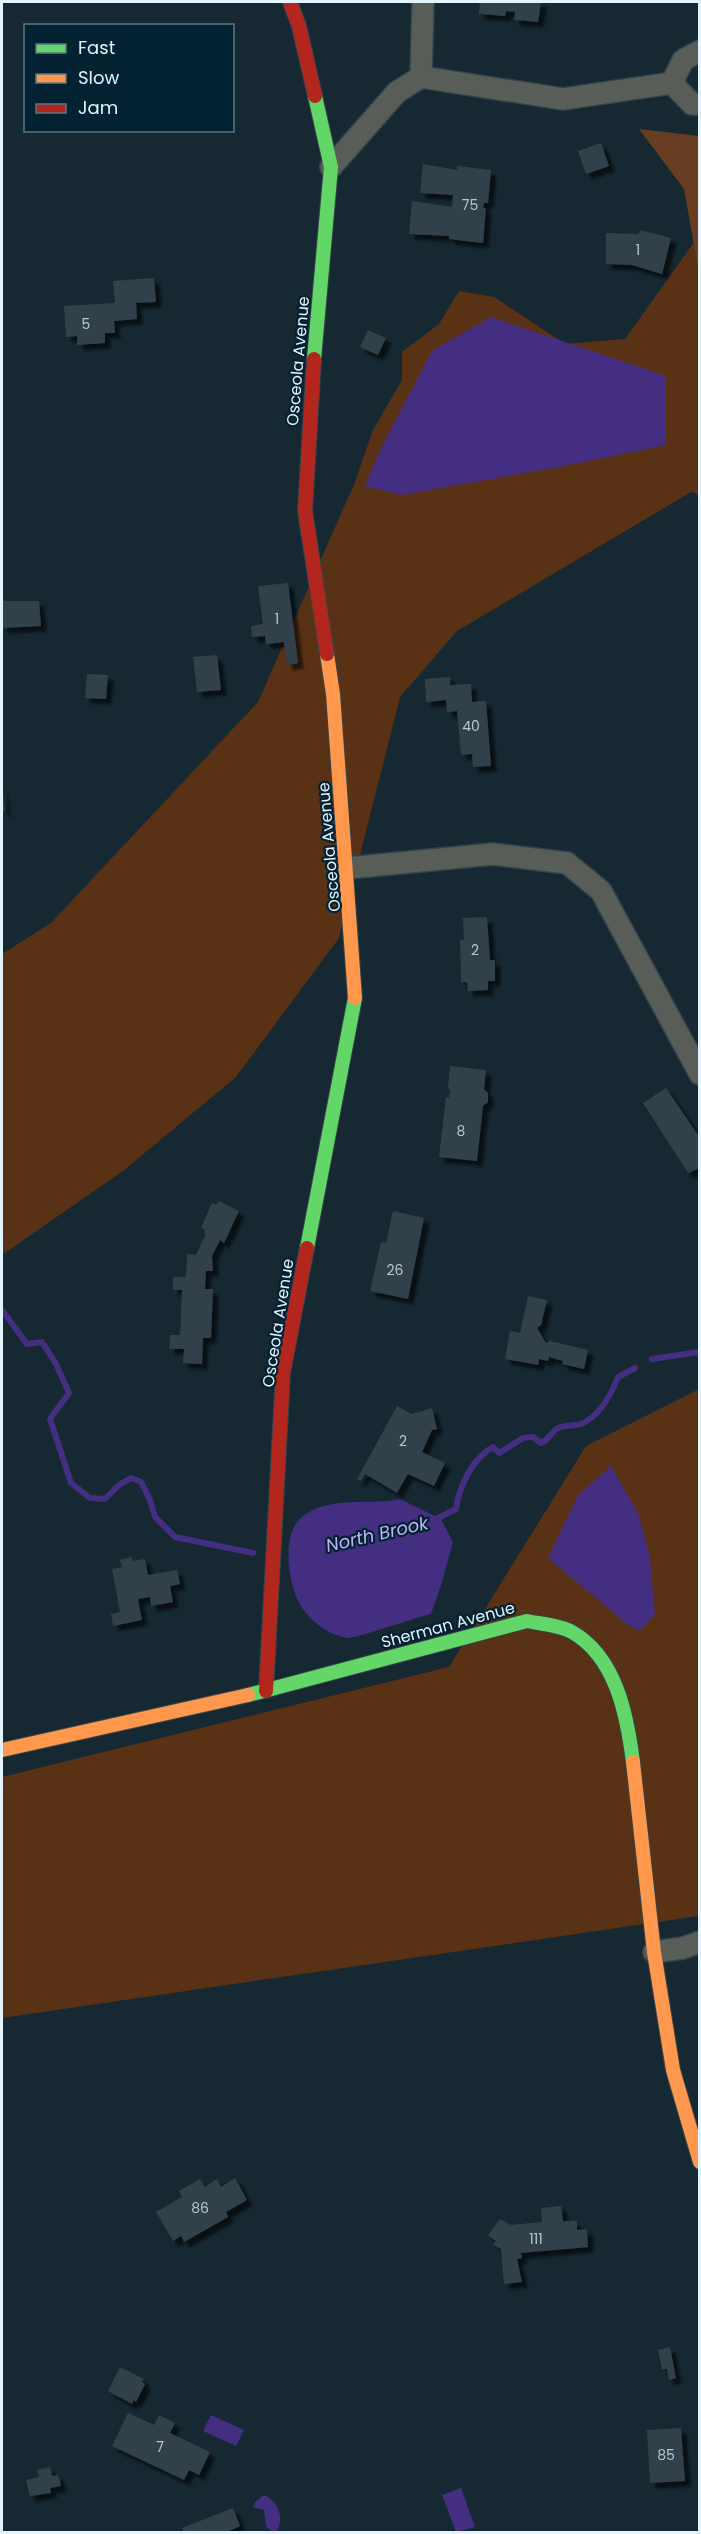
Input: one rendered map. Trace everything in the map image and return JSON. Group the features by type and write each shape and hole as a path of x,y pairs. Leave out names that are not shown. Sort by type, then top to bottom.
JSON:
{"street":[{"name":"Osceola Avenue","path":"266,1691 283,1373 356,994 333,694 305,510 309,414 331,166 299,26 290,2"},
{"path":"421,77 423,2"},
{"path":"672,83 683,60 699,51"},
{"path":"331,166 397,92 421,77 563,99 672,83"},
{"path":"672,83 692,104 699,104"},
{"path":"348,868 492,854 567,863 601,891 699,1074"},
{"name":"Sherman Avenue","path":"2,1750 266,1691 527,1621 570,1631 594,1647 612,1679 629,1729 654,1952 673,2070 699,2162"},
{"path":"654,1952 683,1948 699,1942"}],"shaded area":[{"path":"639,129 699,136 699,273 684,189"},
{"path":"699,235 699,495 691,492 457,631 400,697 339,938 236,1077 123,1171 2,1255 2,954 51,923 258,702 355,482 373,430 402,380 402,352 439,324 459,291 494,297 565,344 625,339"},
{"path":"699,1389 699,1916 2,2018 2,1777 449,1667 586,1446"}],"water":[{"path":"491,317 666,376 666,445 402,495 365,486 380,450 432,351"},
{"path":"611,1466 638,1513 650,1557 655,1614 640,1631 628,1625 548,1558 578,1495"},
{"path":"400,1499 441,1519 453,1542 431,1614 353,1637 335,1635 324,1629 306,1613 295,1592 289,1564 289,1549 296,1525 303,1516 325,1505"},
{"path":"211,2415 244,2430 236,2446 203,2431"},
{"path":"461,2488 475,2527 456,2532 442,2495"},
{"path":"264,2495 273,2501 280,2515 277,2531 271,2531 266,2526 264,2510 253,2507 255,2502"}],"building":[{"path":"480,2 541,2 538,22 514,20 515,12 506,11 505,16 479,14"},
{"path":"601,143 609,166 586,174 578,151"},
{"path":"423,164 457,170 457,166 491,170 488,203 484,203 483,208 486,208 483,243 449,239 449,236 409,234 412,201 452,207 453,195 420,193"},
{"path":"640,230 671,238 662,274 632,265 606,264 606,233 639,234"},
{"path":"154,278 156,302 136,303 137,319 114,321 115,333 105,333 105,343 77,345 77,336 66,337 64,306 115,303 113,281"},
{"path":"368,330 386,338 378,355 360,347"},
{"path":"288,583 298,663 287,665 284,642 266,644 265,636 252,637 251,626 263,624 258,586"},
{"path":"2,596 4,601 39,601 41,626 2,628"},
{"path":"217,655 221,690 197,692 193,657"},
{"path":"87,674 108,675 106,699 85,698"},
{"path":"450,677 450,685 471,684 472,702 486,701 491,766 473,767 472,754 461,755 457,711 447,712 446,700 426,702 425,679"},
{"path":"2,783 5,811 2,811"},
{"path":"487,917 490,960 495,960 495,981 488,981 488,990 468,991 467,982 461,982 460,940 464,940 463,918"},
{"path":"450,1066 486,1070 484,1089 488,1093 488,1102 483,1106 477,1161 439,1157 446,1097 449,1098"},
{"path":"666,1088 700,1138 700,1168 688,1173 643,1103"},
{"path":"219,1201 239,1211 224,1243 220,1240 212,1256 213,1271 206,1271 205,1289 213,1289 211,1338 203,1338 202,1364 183,1363 184,1349 169,1349 170,1335 180,1335 182,1290 173,1290 173,1277 186,1277 187,1254 196,1255 206,1234 201,1228 212,1203 216,1205"},
{"path":"393,1211 424,1218 408,1299 370,1291 381,1242 386,1243"},
{"path":"528,1296 547,1300 541,1325 537,1328 546,1343 550,1341 588,1350 584,1369 562,1364 563,1361 549,1357 548,1361 539,1359 538,1365 505,1359 510,1331 520,1333"},
{"path":"397,1406 412,1414 432,1408 437,1429 432,1430 422,1452 445,1463 434,1486 408,1474 397,1493 365,1474 361,1481 357,1479"},
{"path":"132,1557 132,1561 145,1559 148,1575 177,1570 180,1584 170,1586 173,1602 151,1606 150,1597 138,1599 142,1620 113,1626 111,1614 120,1612 112,1569 122,1567 120,1560"},
{"path":"235,2178 247,2200 226,2212 228,2217 184,2242 181,2236 173,2241 156,2212 182,2197 179,2191 200,2179 205,2187 217,2179 221,2187"},
{"path":"561,2206 563,2221 577,2221 577,2230 587,2229 588,2247 521,2253 522,2258 517,2259 522,2282 504,2284 501,2249 493,2244 496,2241 488,2235 500,2219 511,2225 542,2222 541,2208"},
{"path":"670,2347 676,2378 669,2380 667,2369 662,2369 658,2350"},
{"path":"120,2367 144,2379 142,2382 145,2384 136,2402 134,2400 132,2404 108,2391"},
{"path":"128,2413 154,2425 159,2415 175,2423 170,2433 210,2452 199,2475 189,2470 184,2480 112,2446"},
{"path":"681,2428 685,2481 650,2483 647,2430"},
{"path":"50,2467 52,2476 58,2475 61,2486 50,2488 51,2493 30,2496 26,2480 39,2477 37,2470"},
{"path":"233,2508 240,2526 227,2532 184,2532 182,2528"}],"waterway":[{"name":"North Brook","path":"2,1310 27,1344 42,1342 56,1364 69,1393 50,1419 71,1483 90,1498 105,1499 119,1485 131,1478 141,1482 155,1517 175,1537 253,1553"},
{"name":"North Brook","path":"652,1359 700,1352"},
{"name":"North Brook","path":"434,1520 456,1509 460,1491 468,1474 473,1465 486,1452 493,1447 499,1453 523,1438 533,1437 541,1443 558,1428 581,1424 594,1416 604,1404 618,1377 635,1368"}],"traffic: fast":[{"path":"314,359 331,167 315,96"},
{"path":"307,1248 355,998"},
{"path":"248,1695 527,1621 550,1625 572,1632 587,1643 609,1672 623,1707 633,1762"}],"traffic: slow":[{"path":"327,654 333,694 355,998"},
{"path":"2,1750 248,1695"},
{"path":"633,1762 654,1952 673,2070 700,2162"}],"traffic: jam":[{"path":"290,2 299,26 315,96"},
{"path":"314,359 305,511 327,654"},
{"path":"266,1691 283,1373 307,1248"}]}
